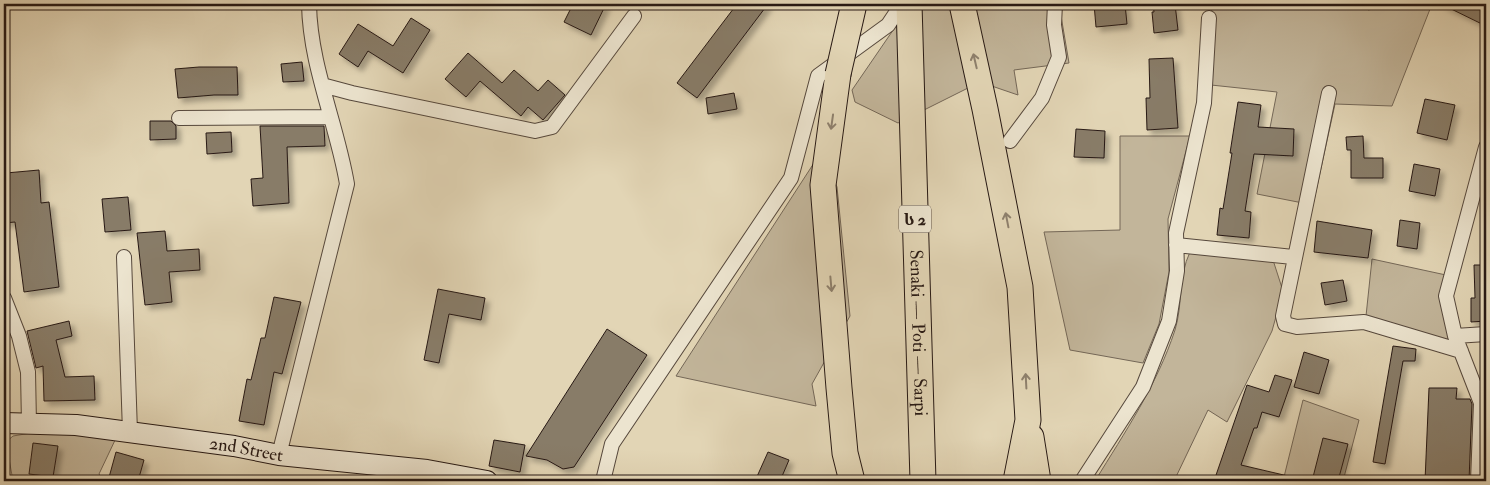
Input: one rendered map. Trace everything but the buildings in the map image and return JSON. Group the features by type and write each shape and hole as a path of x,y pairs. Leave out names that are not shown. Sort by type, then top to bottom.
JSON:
{"highway":[{"path":"852,481 845,454 823,185 838,74 854,4"},
{"name":"Senaki — Poti — Sarpi","path":"910,4 923,481"},
{"path":"962,4 1020,287 1028,420 1038,481"},
{"path":"1016,481 1028,420"},
{"path":"840,481 845,454"}],"street":[{"path":"279,455 347,184 342,154 330,117 309,31 309,4"},
{"path":"603,481 612,444 791,178 818,76 888,25 902,4"},
{"path":"1010,141 1042,98 1059,57 1054,25 1055,4"},
{"path":"322,85 535,131 552,127 634,16"},
{"path":"1082,481 1143,387 1169,321 1177,271 1176,244 1183,196 1204,103 1209,18"},
{"path":"1328,93 1282,316 1285,324 1297,327 1364,322 1461,351"},
{"path":"179,118 330,117"},
{"path":"1478,481 1481,403 1455,336 1446,296 1486,147"},
{"path":"1176,244 1293,257"},
{"path":"124,257 130,432"},
{"path":"4,298 19,336 28,372 29,424"},
{"path":"1455,336 1486,334"},
{"name":"2nd Street","path":"4,423 76,425 234,446 279,455 427,470 487,481"}],"shaded area":[{"path":"911,4 1059,4 1069,63 1014,70 1018,95 980,82 898,123 855,102 852,90"},
{"path":"1211,4 1363,4 1368,10 1399,4 1432,4 1392,106 1335,104 1313,205 1257,194 1277,92 1211,85 1214,36"},
{"path":"1120,136 1190,136 1168,219 1169,272 1159,324 1143,363 1070,350 1044,232 1120,230"},
{"path":"823,149 837,187 850,316 812,384 816,406 676,376"},
{"path":"1190,252 1273,260 1283,291 1272,331 1227,422 1208,410 1174,481 1095,481 1140,408 1168,350 1175,330 1182,281"},
{"path":"1372,259 1446,275 1440,301 1451,341 1366,316"},
{"path":"1303,400 1359,420 1343,481 1283,481"},
{"path":"31,433 117,436 99,474 104,481 13,481 6,442 13,436"}]}
